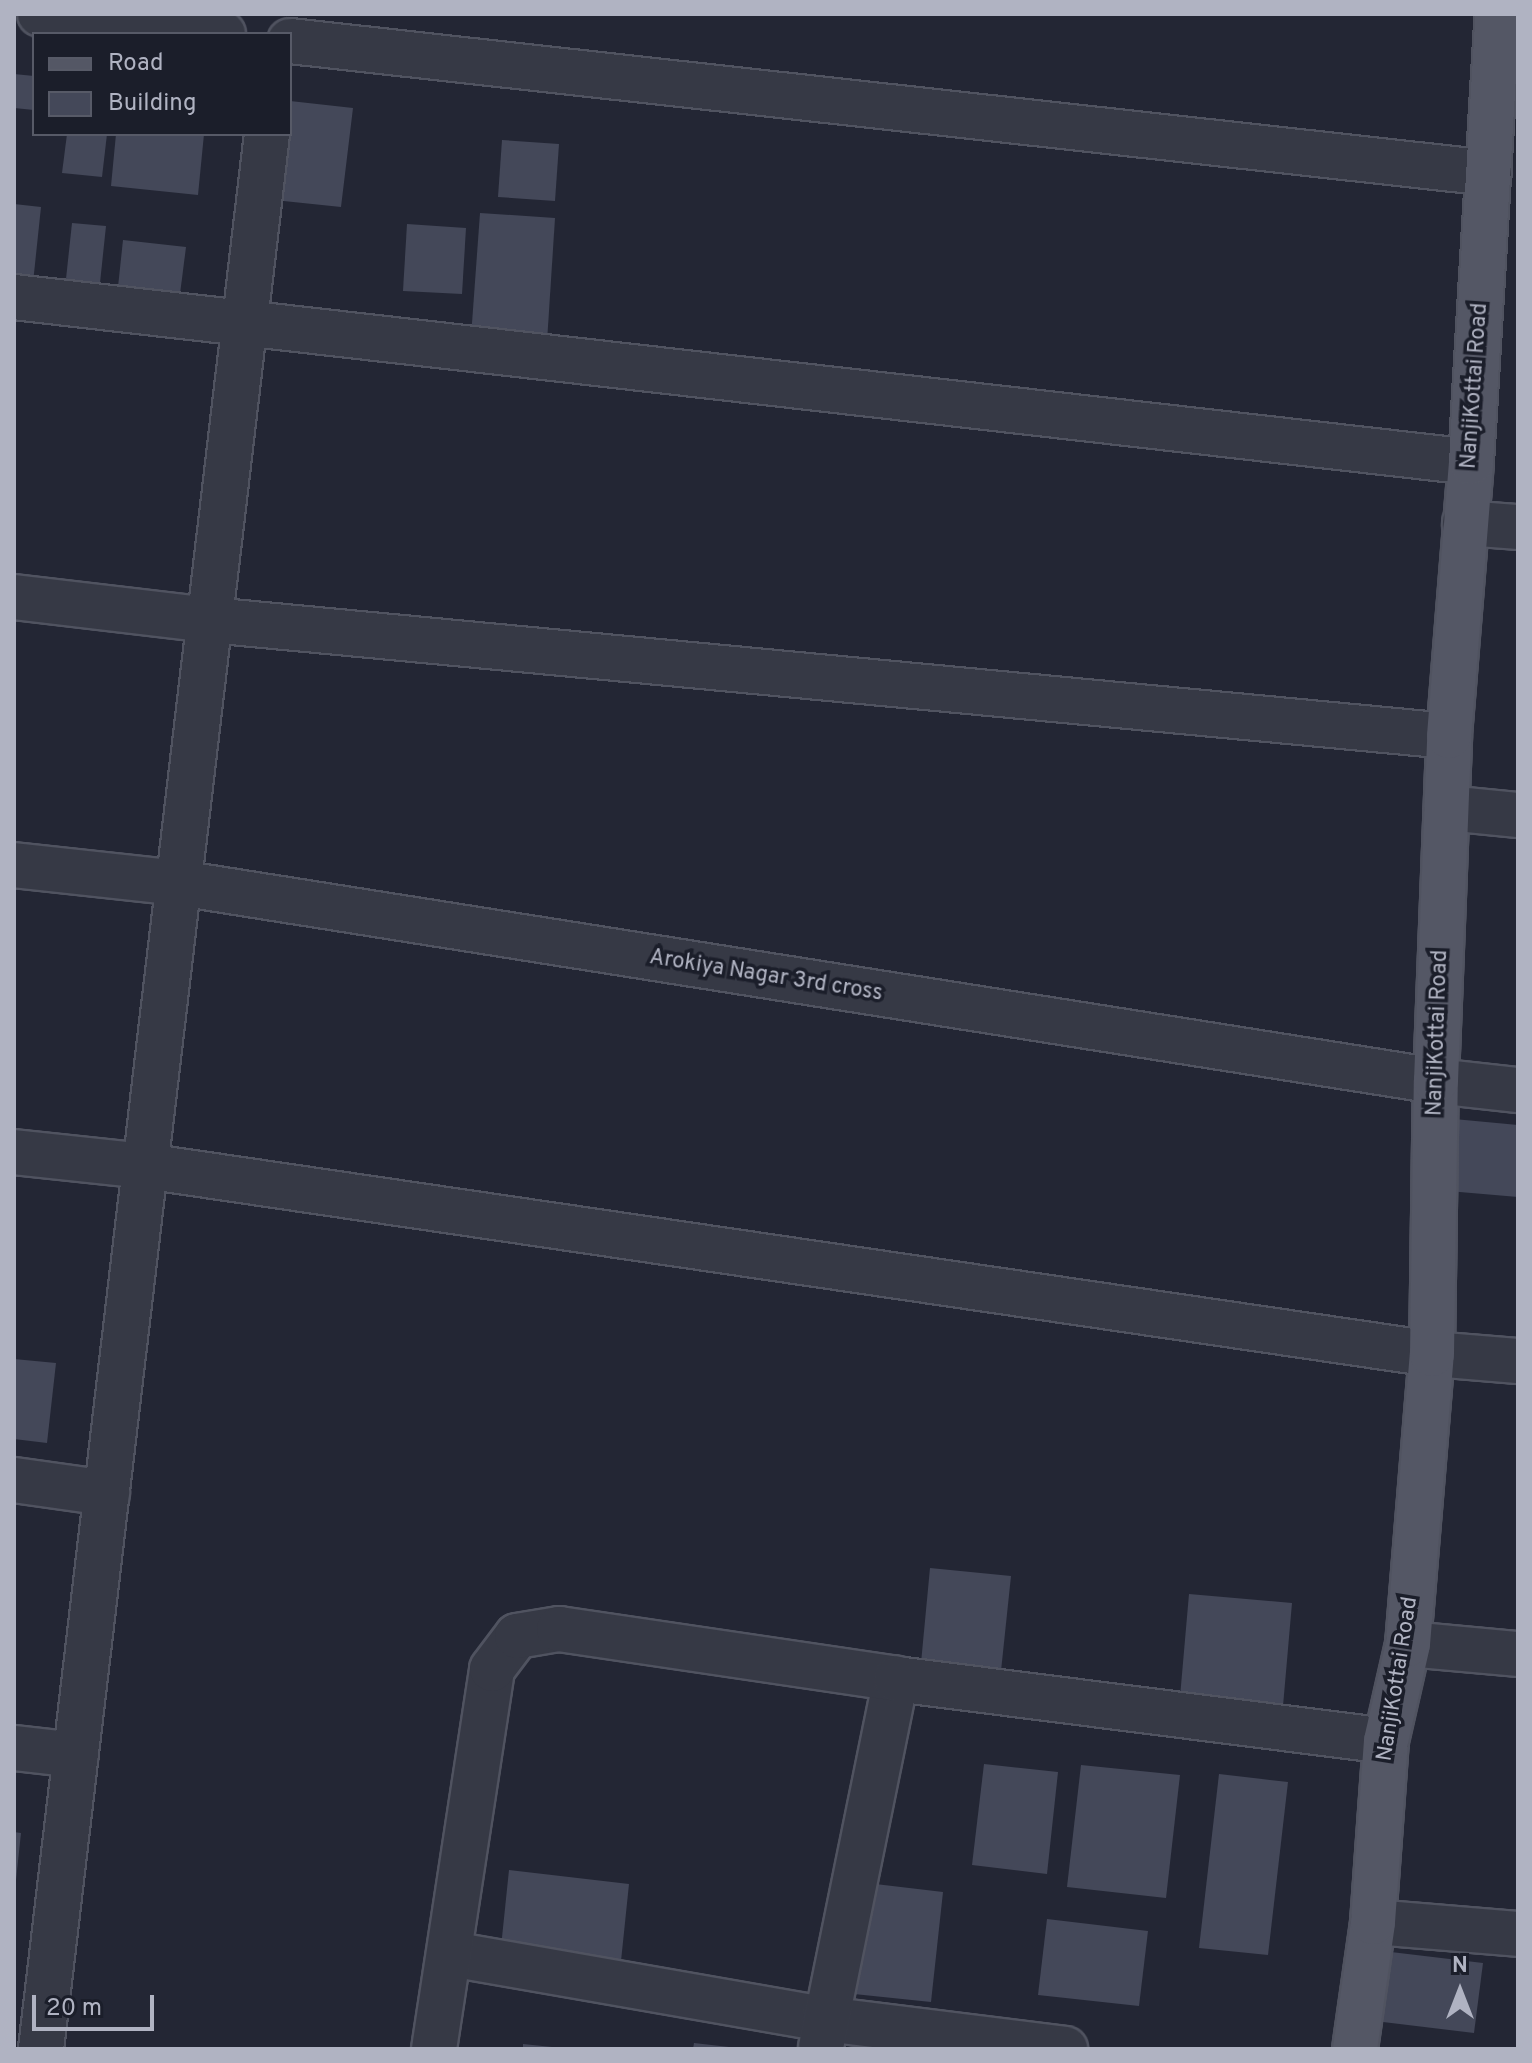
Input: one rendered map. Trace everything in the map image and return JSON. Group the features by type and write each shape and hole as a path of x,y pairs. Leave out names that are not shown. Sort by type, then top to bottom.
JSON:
{"main road":[{"name":"NanjiKottai Road","path":"1355,2049 1373,1922 1386,1741 1408,1644 1432,1354 1436,1081 1449,736 1471,462 1489,173 1504,17"}],"street":[{"path":"40,14 205,32"},
{"path":"292,41 1489,173"},
{"path":"14,2045 41,2049 267,136"},
{"path":"14,297 1471,462"},
{"path":"1465,523 1518,527"},
{"path":"14,597 210,620 1449,736"},
{"path":"1447,808 1518,815"},
{"name":"Arokiya Nagar 3rd cross","path":"14,865 179,883 1436,1081 1518,1090"},
{"path":"14,1152 145,1166 1432,1354 1518,1361"},
{"path":"14,1480 107,1493"},
{"path":"434,2049 451,1954 492,1669 517,1636 559,1629 896,1679 1386,1741"},
{"path":"1408,1644 1518,1654"},
{"path":"823,2034 896,1679"},
{"path":"14,1748 76,1755"},
{"path":"1373,1922 1518,1934"},
{"path":"451,1954 823,2034 1065,2049"}],"building":[{"path":"14,74 32,76 32,110 14,108"},
{"path":"292,101 353,108 341,207 274,200 281,136 292,136"},
{"path":"67,136 107,136 102,177 62,173"},
{"path":"116,136 204,136 198,195 111,186"},
{"path":"502,140 559,144 555,201 498,197"},
{"path":"14,204 41,207 33,283 14,280"},
{"path":"480,213 555,218 547,342 471,337"},
{"path":"72,223 106,226 100,283 66,279"},
{"path":"407,224 466,228 462,294 403,291"},
{"path":"123,240 186,247 180,294 118,287"},
{"path":"1454,1119 1518,1125 1518,1197 1448,1191"},
{"path":"14,1359 56,1363 47,1443 14,1439"},
{"path":"930,1568 1011,1576 1001,1671 921,1663"},
{"path":"1189,1594 1292,1603 1283,1706 1180,1697"},
{"path":"984,1764 1058,1772 1047,1874 972,1865"},
{"path":"1081,1765 1180,1775 1166,1898 1067,1887"},
{"path":"1219,1774 1288,1782 1268,1955 1199,1948"},
{"path":"14,1832 21,1833 16,1880 14,1880"},
{"path":"509,1870 629,1884 621,1961 501,1947"},
{"path":"867,1883 943,1892 931,2002 854,1994"},
{"path":"1047,1919 1148,1931 1139,2006 1038,1995"},
{"path":"1391,1952 1483,1963 1474,2033 1383,2022"},
{"path":"694,2043 729,2047 693,2049"},
{"path":"523,2044 552,2047 523,2049"}]}
